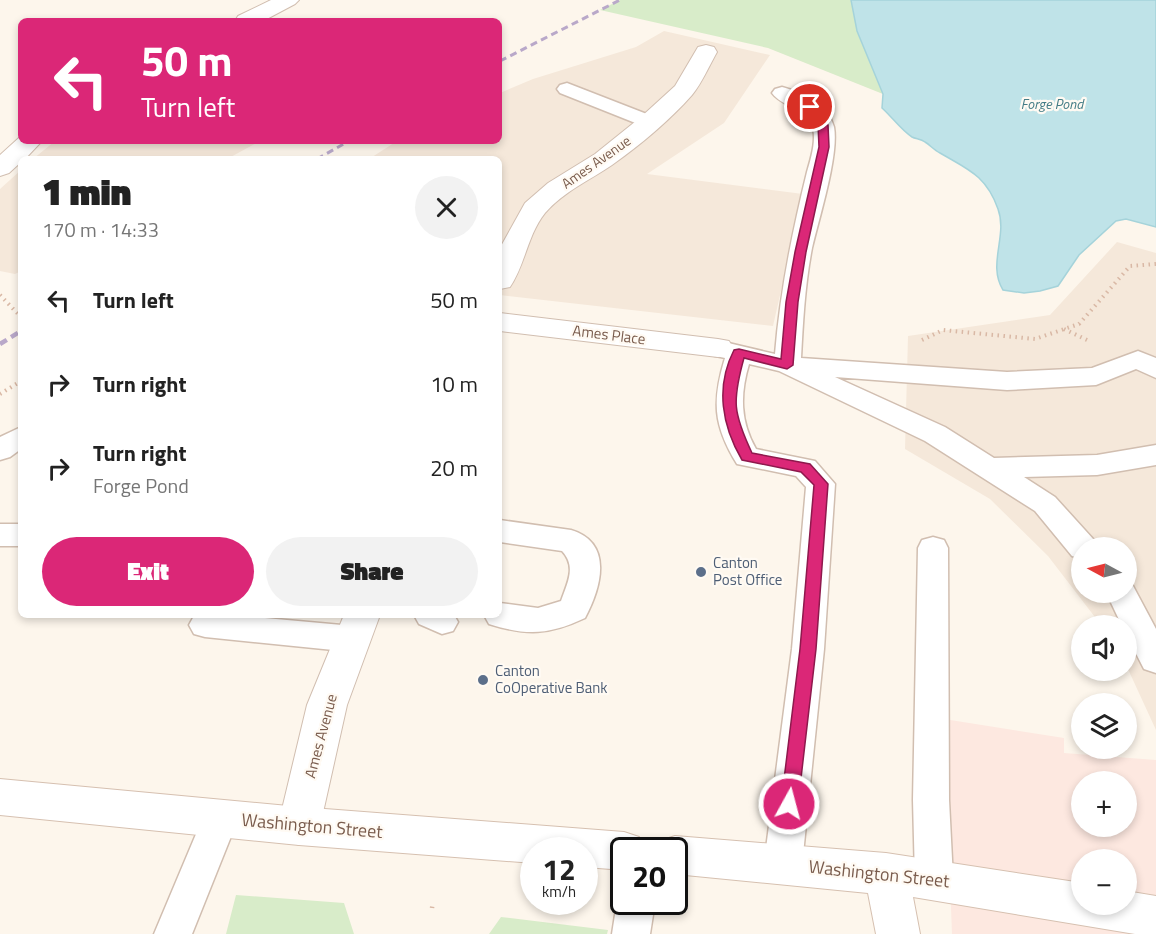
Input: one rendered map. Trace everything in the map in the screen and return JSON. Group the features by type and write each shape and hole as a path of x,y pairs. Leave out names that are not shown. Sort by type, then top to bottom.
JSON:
{"street":[{"path":"252,18 288,0"},
{"name":"Ames Avenue","path":"502,276 515,243 534,208 557,189 604,159 650,122 684,90 706,52"},
{"path":"0,168 27,144"},
{"name":"Ames Place","path":"502,322 729,351"},
{"name":"Ames Avenue","path":"299,826 327,705 358,627"},
{"name":"Washington Street","path":"0,797 299,826 610,849"},
{"name":"Washington Street","path":"688,856 886,873 1071,902"},
{"path":"886,873 898,934"},
{"name":"Washington Street","path":"1137,914 1156,917"}],"lane":[{"path":"567,89 650,122"},
{"path":"782,93 810,107 823,125 824,147 800,252 792,302 787,365"},
{"path":"783,864 808,649 821,484 805,468 747,457 742,450 732,424 729,351 787,365 1007,381 1096,376 1138,359 1156,370"},
{"path":"787,365 935,434 1045,504 1074,537"},
{"path":"0,450 18,438"},
{"path":"988,468 1097,465 1156,455"},
{"path":"502,531 570,541 583,554 586,571 574,609 550,621 502,620"},
{"path":"0,535 18,535"},
{"path":"933,548 931,800 934,879"},
{"path":"1128,603 1152,640"},
{"path":"206,625 358,627"},
{"path":"173,934 178,915 220,819"},
{"path":"631,934 634,915"}],"path":[{"path":"921,340 944,330 1035,339 1079,324 1130,266 1156,264"},
{"path":"0,295 18,314"},
{"path":"1063,328 1087,340"},
{"path":"0,394 18,383"}],"shaded area":[{"path":"664,31 770,55 724,123 647,174 803,194 773,326 502,295 502,156 374,156 392,144 502,144 502,92 533,79 636,47"},
{"path":"51,144 254,144 232,156 37,156"},
{"path":"18,173 18,272 15,274 0,271 0,189"},
{"path":"1117,242 1156,253 1156,730 1133,681 1137,681 1137,615 1093,615 1084,603 1137,603 1137,537 1071,537 1071,586 1048,556 990,499 905,449 908,336 1050,315"},
{"path":"944,719 1064,738 1064,753 1071,754 1071,759 1156,760 1156,934 952,934"}],"green space":[{"path":"620,0 851,0 857,31 883,94 768,48 600,10"},
{"path":"236,895 344,903 354,934 226,934"},
{"path":"501,917 608,930 607,934 489,934"}],"water":[{"name":"Forge Pond","path":"851,0 1156,0 1156,227 1126,219 1116,221 1079,255 1058,286 1024,293 1003,290 997,270 1000,219 993,197 975,174 923,141 912,137 882,108 883,94 857,31"}],"railway":[{"path":"502,60 620,0"},
{"path":"322,156 344,144"},
{"path":"0,344 18,333"}],"place":[{"name":"Canton Post Office","path":"701,572"},
{"name":"Canton CoOperative Bank","path":"483,680"}],"route":[{"path":"789,804 808,649 821,484 805,468 747,457 732,424 729,391 739,353 787,365 792,302 800,252 824,147 823,125 810,107"}]}
